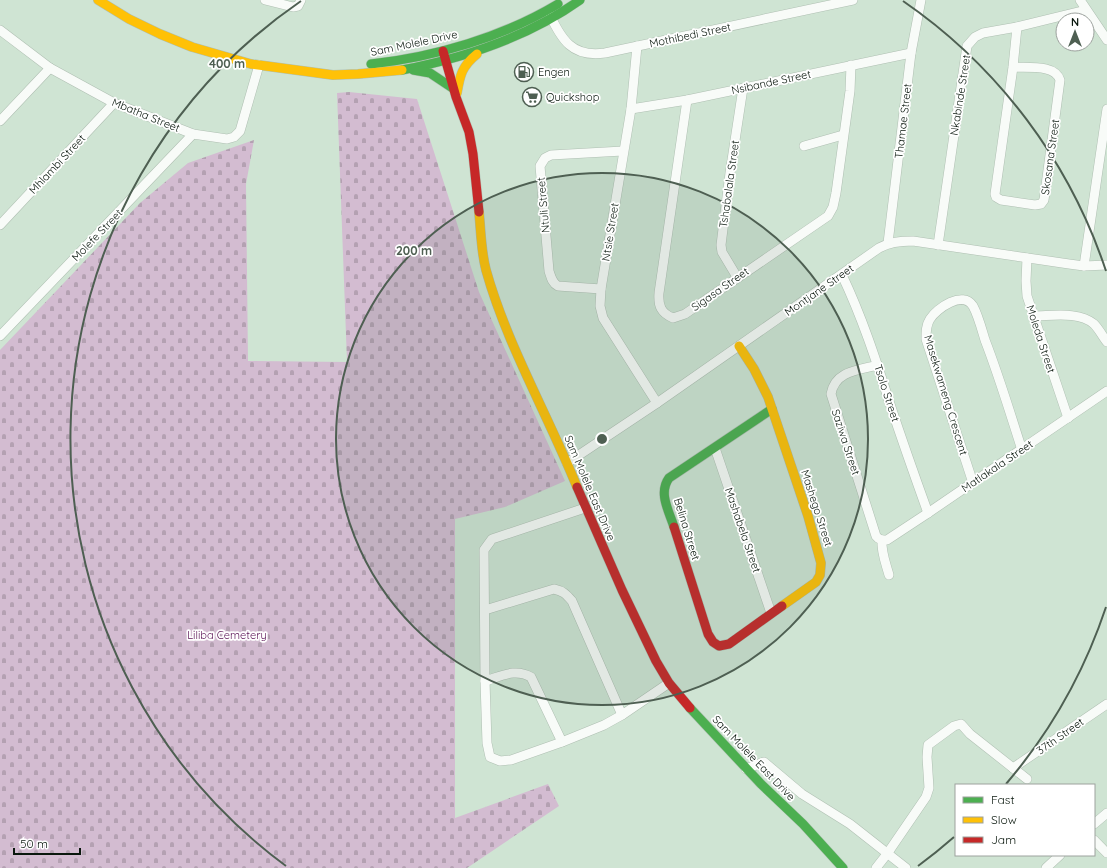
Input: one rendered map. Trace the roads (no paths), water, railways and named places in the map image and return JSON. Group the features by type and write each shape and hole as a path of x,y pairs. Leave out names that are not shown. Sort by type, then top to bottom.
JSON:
{"street":[{"name":"Sam Molele Drive","path":"98,0 146,29 182,44 259,65 319,74 337,75 407,69 446,61 485,48 522,33 550,14 564,0"},
{"path":"265,0 293,7 298,6 302,0"},
{"name":"Sam Molele Drive","path":"307,71 382,63 443,51 482,39 550,14 580,0"},
{"name":"Mothibedi Street","path":"550,14 563,38 570,46 580,52 590,55 853,0"},
{"name":"Thamae Street","path":"888,243 911,53 921,0"},
{"path":"1080,0 1107,40"},
{"name":"Nkabinde Street","path":"938,245 968,46 975,37 983,33 1017,27 1086,10"},
{"name":"Skosana Street","path":"1014,67 1043,68 1057,73 1060,80 1044,200 1041,204 1035,205 1001,200 996,197 995,194 1014,67 1017,27"},
{"name":"Mbatha Street","path":"0,30 50,68 114,103 193,134 227,140 234,137 240,131 259,65"},
{"name":"Ntsie Street","path":"637,46 631,109 601,289 600,306 603,318 657,403"},
{"path":"407,69 430,73 455,93 464,66 485,48"},
{"name":"Sam Molele East Drive","path":"443,51 455,93 469,132 473,154 482,247 490,282 507,330 625,597 656,661 669,683 702,722 843,868"},
{"name":"Nsibande Street","path":"631,109 687,100 911,53"},
{"name":"Sigasa Street","path":"687,100 658,293 660,307 667,316 673,318 679,317 828,216 833,207 836,193 850,91 851,65"},
{"path":"0,121 50,68"},
{"name":"Tshabalala Street","path":"737,277 722,252 721,245 743,88"},
{"name":"Mhlambi Street","path":"0,225 114,103"},
{"path":"1084,266 1103,155 1107,109"},
{"name":"Molefe Street","path":"0,336 193,134"},
{"path":"804,146 843,135"},
{"name":"Ntuli Street","path":"601,289 558,286 551,278 549,271 540,166 545,158 551,155 623,151"},
{"name":"Montjane Street","path":"567,463 657,403 888,243 913,241 1084,266 1107,265"},
{"name":"Moleda Street","path":"1027,258 1027,296 1068,418"},
{"name":"Tsolo Street","path":"842,275 869,337 928,514"},
{"name":"Masekwameng Crescent","path":"973,483 926,339 926,332 930,320 938,310 951,302 962,299 972,306 992,358 1022,450"},
{"path":"1033,316 1066,316 1088,320 1095,325 1107,342"},
{"name":"Mashego Street","path":"729,644 816,582 822,568 821,559 808,516 772,408 763,384 739,346"},
{"name":"Saziwa Street","path":"878,365 841,376 834,383 831,394 876,536 879,539 884,540"},
{"name":"Matlakala Street","path":"884,540 928,514 1107,391"},
{"name":"Belina Street","path":"729,644 719,646 713,642 708,634 664,495 663,487 665,482 671,476 715,448 772,408"},
{"name":"Mashabela Street","path":"715,448 771,613"},
{"path":"585,508 492,539 484,550 485,681 487,743 490,757 500,761 511,760 604,725 622,715 669,683"},
{"path":"884,540 882,545 889,575"},
{"path":"485,610 554,589 561,590 572,601 622,715"},
{"path":"485,681 517,672 524,673 531,677 562,742"},
{"name":"37th Street","path":"1014,768 1107,704"},
{"path":"876,868 926,797 929,788 927,756 928,745 954,726 961,724 970,734 1026,779"},
{"path":"746,769 764,762 802,794 850,824 906,868"},
{"path":"1095,823 1107,813"},
{"path":"1095,841 1107,853"},
{"path":"1046,868 1059,856"}],"place":[{"name":"Engen","path":"524,72"},
{"name":"Quickshop","path":"532,97"}],"park label":[{"name":"Liliba Cemetery","path":"227,635"}]}
